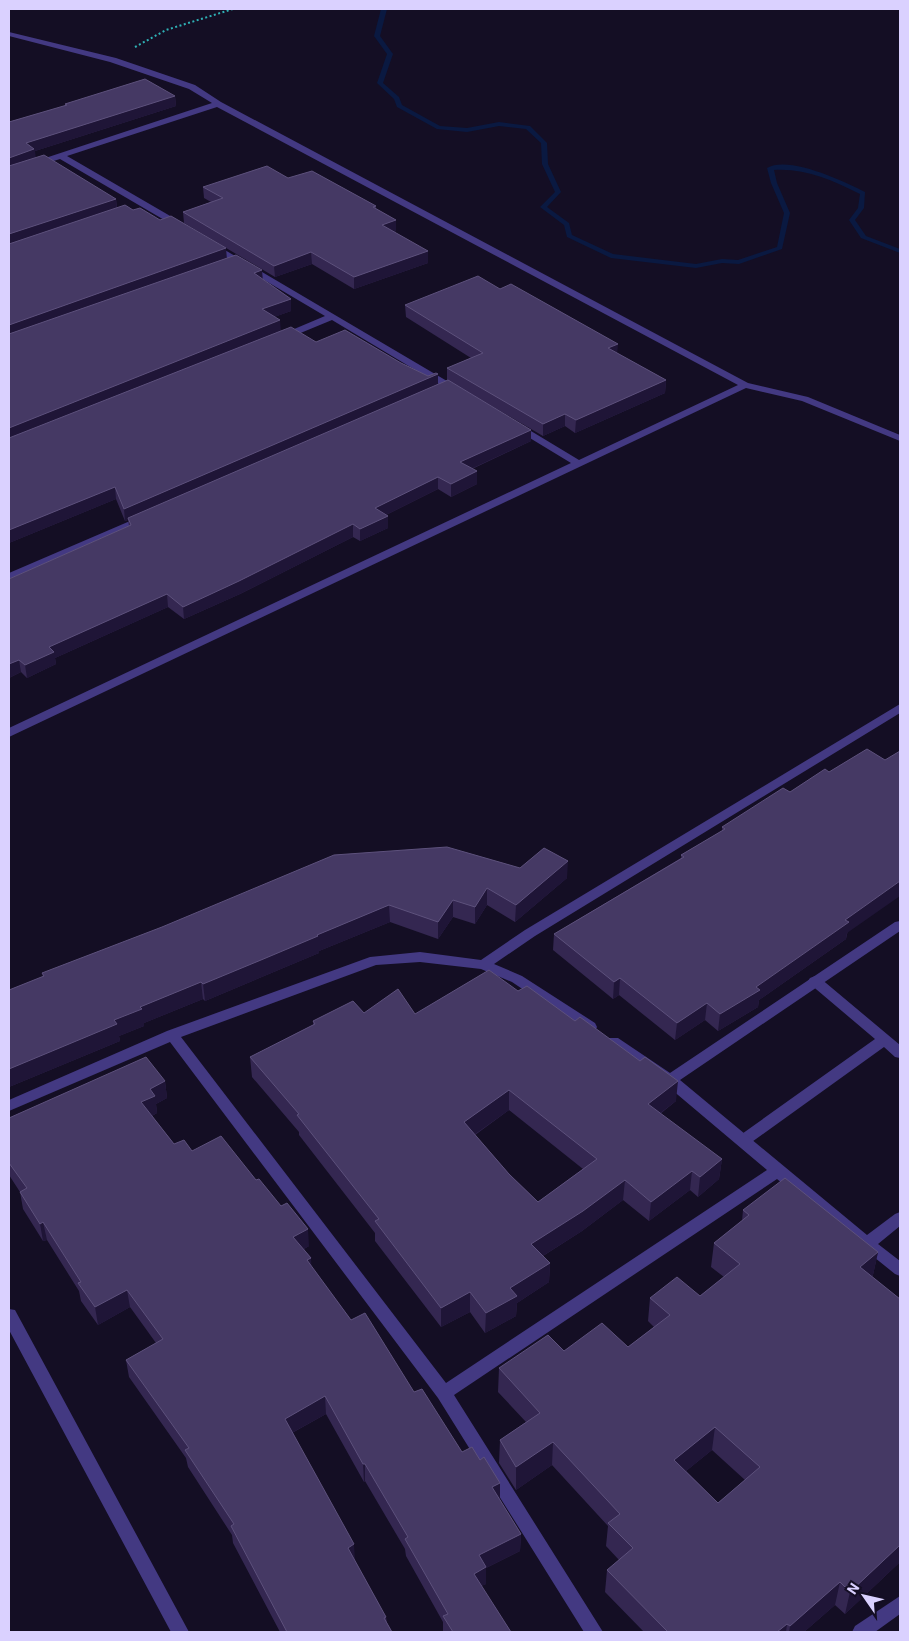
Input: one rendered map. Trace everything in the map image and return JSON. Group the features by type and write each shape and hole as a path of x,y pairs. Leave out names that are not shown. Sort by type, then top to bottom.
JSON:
{"street":[{"path":"9,34 113,60 192,87 218,104 745,386 805,399 900,438"},
{"path":"9,43 22,37"},
{"path":"9,173 218,104"},
{"path":"61,156 141,207 188,230"},
{"path":"204,240 234,262 454,388 432,393"},
{"path":"276,339 332,317"},
{"path":"9,733 745,386"},
{"path":"506,420 579,464"},
{"path":"9,577 153,514"},
{"path":"483,965 530,933 900,708"},
{"path":"670,1080 900,925"},
{"path":"9,1106 172,1035 375,960 420,956 483,965 517,979 670,1080 900,1270"},
{"path":"815,981 900,1053"},
{"path":"172,1035 444,1393 594,1632"},
{"path":"744,1140 884,1040"},
{"path":"444,1393 778,1171"},
{"path":"868,1243 900,1218"},
{"path":"9,1315 180,1632"},
{"path":"861,1632 900,1604"}],"path":[{"path":"113,60 166,30 233,9"}],"building":[{"path":"145,79 175,96 26,143 34,149 9,158 9,122"},
{"path":"44,155 116,199 9,234 9,166"},
{"path":"267,166 288,178 312,171 376,206 373,207 396,220 382,225 428,251 354,277 311,252 274,266 183,212 223,198 203,187"},
{"path":"125,205 133,210 140,208 160,220 171,216 226,248 9,325 9,244"},
{"path":"236,255 262,270 254,273 291,299 262,309 280,320 9,428 9,334"},
{"path":"478,276 500,289 511,284 618,344 608,348 666,380 576,420 565,414 543,424 447,368 483,353 405,305"},
{"path":"291,327 316,342 345,330 401,363 428,376 438,374 124,509 115,487 9,530 9,438"},
{"path":"448,380 531,430 460,462 477,471 451,484 438,477 375,508 388,516 360,529 353,524 183,607 167,594 49,647 54,652 25,665 19,660 9,664 9,579 131,525 128,518"},
{"path":"867,749 885,760 900,751 900,881 845,920 849,922 756,987 760,990 720,1014 707,1003 677,1023 620,978 614,982 554,934 684,857 681,855 725,829 722,827 783,788 790,792 825,769 829,772"},
{"path":"447,847 520,868 544,848 568,861 516,905 487,888 475,907 453,900 438,922 389,905 203,984 201,982 140,1007 142,1009 114,1020 117,1024 9,1069 9,990 44,976 42,973 162,927 334,855"},
{"path":"489,970 518,991 527,986 575,1021 580,1017 640,1061 645,1057 678,1081 648,1104 722,1159 700,1177 692,1171 651,1202 625,1180 583,1211 531,1244 550,1263 510,1288 517,1296 486,1313 470,1292 441,1308 375,1221 379,1219 297,1115 299,1114 250,1057 315,1024 313,1021 353,1001 364,1013 398,989 415,1014","holes":["509,1090 597,1159 538,1202 509,1174 464,1122"]},
{"path":"146,1057 165,1081 150,1089 155,1096 141,1102 174,1144 184,1140 192,1151 221,1136 256,1180 259,1179 281,1206 287,1203 308,1229 293,1237 311,1258 307,1260 351,1320 365,1313 414,1392 422,1389 462,1452 472,1447 480,1460 484,1457 500,1483 492,1487 521,1534 479,1555 486,1567 474,1574 511,1632 453,1632 443,1616 448,1614 405,1539 408,1537 365,1464 363,1464 325,1396 285,1419 354,1544 348,1548 386,1617 384,1618 392,1632 287,1632 231,1526 234,1524 185,1450 189,1448 126,1360 163,1339 127,1290 95,1307 78,1283 81,1282 43,1222 40,1224 20,1192 27,1188 9,1163 9,1118"},
{"path":"785,1178 878,1252 860,1267 900,1299 900,1545 850,1592 840,1582 790,1626 787,1624 777,1632 668,1632 607,1570 633,1548 608,1523 620,1514 553,1442 516,1467 500,1440 540,1413 499,1368 548,1335 564,1351 602,1323 628,1347 670,1315 650,1298 677,1277 700,1296 740,1264 714,1243 749,1215 743,1210","holes":["715,1427 760,1467 718,1503 674,1460"]}],"waterway":[{"path":"384,9 377,36 390,54 380,83 397,98 399,106 439,128 467,130 499,124 528,127 544,143 545,164 558,192 543,207 567,224 569,236 611,256 696,266 722,261 739,262 780,248 787,213 774,183 770,168 783,167 818,173 863,193 861,208 852,220 863,237 900,251"}]}
